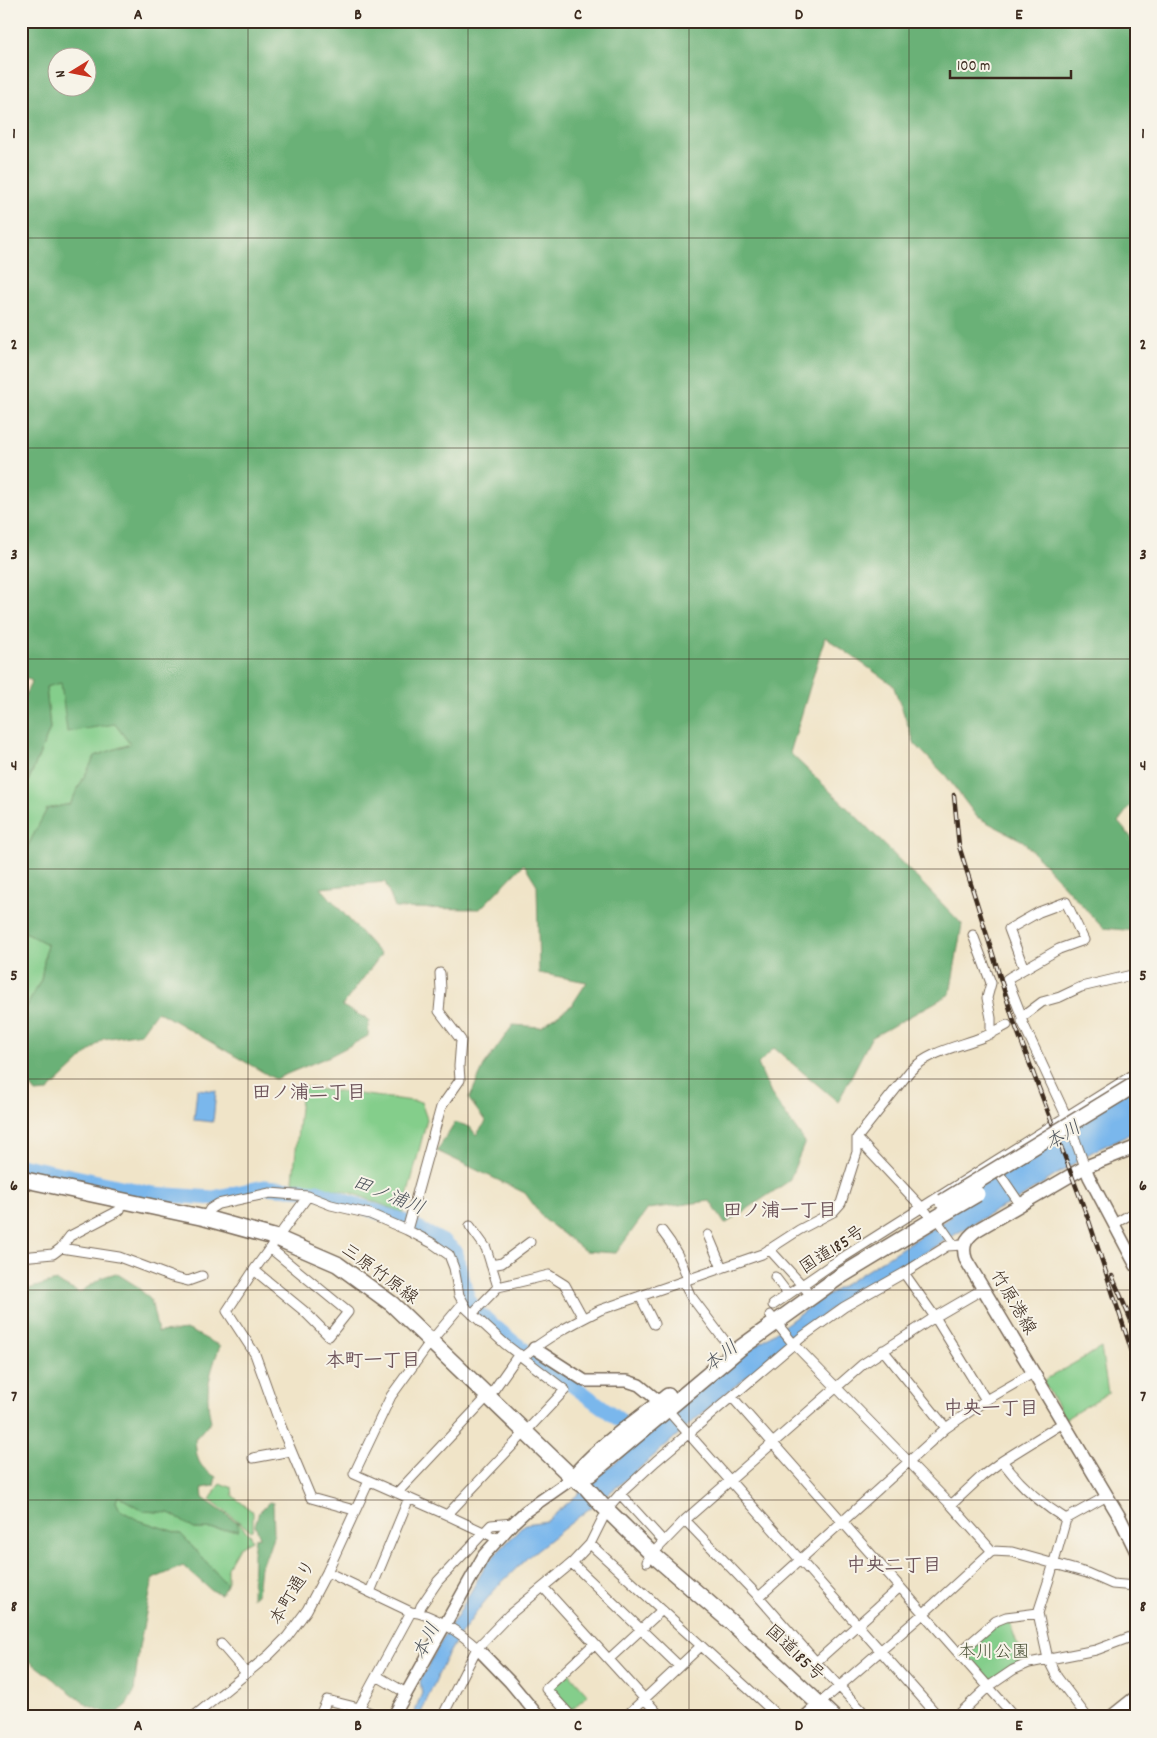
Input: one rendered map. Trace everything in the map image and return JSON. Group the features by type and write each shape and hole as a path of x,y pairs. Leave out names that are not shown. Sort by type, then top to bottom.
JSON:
{"main road":[{"name":"国道185号","path":"834,1717 814,1712 682,1590 602,1511 580,1486 583,1466 639,1425 666,1409 807,1290 923,1210 944,1212 1136,1084"},
{"name":"国道185号","path":"807,1290 839,1277 1136,1096"},
{"path":"957,1243 1084,1162 1136,1147"},
{"name":"三原竹原線","path":"21,1178 204,1218 337,1264 392,1304 580,1486"},
{"name":"竹原港線","path":"957,1243 1107,1496 1136,1551"},
{"name":"国道185号","path":"666,1409 728,1345 774,1318"},
{"path":"1111,1717 1136,1698"}],"street":[{"path":"1024,969 1009,929 1039,912 1066,902 1084,940 1059,949 1008,979 1022,1021 1067,1118 1084,1162 1136,1266"},
{"path":"973,935 991,984 987,998 991,1018 991,1034"},
{"path":"408,1226 441,1107 460,1080 461,1040 439,1011 440,972"},
{"path":"1022,1017 1042,1002 1060,997 1081,987 1136,974"},
{"path":"397,1493 494,1391 526,1353 583,1318 600,1310 762,1254 799,1230 833,1212 841,1202 857,1152 857,1138 919,1062 935,1053 991,1034 1007,1025"},
{"path":"857,1138 923,1210 1136,1073"},
{"path":"993,1165 1019,1202"},
{"path":"204,1218 210,1209 218,1204 270,1193 308,1196 331,1205 370,1214 408,1226 432,1242 449,1255 463,1303 472,1314 490,1328 505,1344 585,1381 627,1381 639,1385 666,1409 939,1717"},
{"path":"308,1196 254,1270 227,1312 255,1354 291,1451 311,1498 354,1510"},
{"path":"21,1257 53,1254 61,1248 70,1236 120,1210 122,1201"},
{"path":"1114,1224 1136,1211"},
{"path":"442,1717 477,1648 509,1615 572,1563 590,1544 602,1511 686,1431 732,1397 793,1342 844,1307 947,1246 957,1243 944,1212"},
{"path":"470,1226 486,1248 498,1287"},
{"path":"662,1231 674,1246 684,1267 690,1295 728,1345"},
{"path":"708,1235 722,1268"},
{"path":"491,1265 502,1264 530,1242"},
{"path":"254,1270 304,1310 329,1336 348,1312 274,1243"},
{"path":"61,1248 120,1257 172,1277 188,1281 202,1276"},
{"path":"769,1250 807,1290"},
{"path":"904,1273 935,1317 986,1400"},
{"path":"472,1314 498,1287 549,1275 565,1285 583,1318"},
{"path":"775,1277 788,1294"},
{"path":"649,1558 685,1520 864,1364 935,1317 984,1289"},
{"path":"807,1290 788,1294 774,1318 793,1342 992,1550 1012,1552 1088,1574 1112,1584 1136,1586"},
{"path":"640,1296 654,1324"},
{"path":"463,1303 431,1341 391,1396 354,1474 498,1539"},
{"path":"883,1350 946,1428"},
{"path":"447,1515 565,1390 526,1353"},
{"path":"758,1597 946,1428 986,1400 1033,1373"},
{"path":"732,1397 1015,1717"},
{"path":"951,1505 982,1476 1002,1461 1063,1423"},
{"path":"252,1458 291,1451"},
{"path":"1002,1461 1019,1481 1051,1510 1066,1519"},
{"name":"本町通り","path":"192,1717 287,1637 307,1610 327,1572 369,1481"},
{"path":"393,1717 447,1626 478,1563 498,1539 526,1511 580,1486"},
{"path":"620,1494 664,1542"},
{"path":"1087,1717 1057,1677 1048,1659 1038,1613 1066,1519 1107,1496"},
{"path":"370,1592 409,1498"},
{"path":"685,1520 758,1597 839,1688 868,1717"},
{"path":"359,1708 415,1612 438,1581 491,1525 513,1523"},
{"path":"590,1544 779,1717"},
{"path":"814,1712 924,1614 992,1550"},
{"path":"572,1563 679,1666"},
{"path":"327,1572 447,1626 464,1636 510,1682 539,1717"},
{"path":"542,1587 661,1717"},
{"path":"816,1662 900,1587"},
{"path":"609,1660 662,1610"},
{"path":"959,1652 996,1621 1006,1617 1038,1613"},
{"path":"956,1717 988,1687 1013,1670 1029,1663 1096,1650 1136,1635"},
{"path":"221,1644 246,1673"},
{"path":"572,1717 546,1689 594,1644"},
{"path":"625,1717 701,1646"},
{"path":"377,1676 406,1693"},
{"path":"319,1717 327,1700 359,1708 382,1717"}],"green space":[{"path":"21,21 1136,21 1136,798 1118,822 1131,837 1136,848 1136,931 1103,928 1023,841 977,817 946,776 915,744 893,685 825,637 790,753 860,820 962,924 950,994 871,1038 838,1102 774,1048 758,1064 771,1094 805,1142 789,1181 725,1224 710,1201 648,1209 616,1253 585,1251 544,1219 525,1193 437,1151 455,1122 470,1127 476,1135 486,1122 469,1099 484,1066 513,1025 541,1027 572,1005 587,982 539,973 537,885 524,864 480,909 395,908 385,882 321,888 381,955 342,1006 369,1020 368,1036 330,1056 275,1079 157,1011 141,1033 103,1039 47,1092 36,1093 23,1076 24,1049 21,1017 41,980 47,944 21,930 21,859 47,809 70,804 95,756 130,744 115,724 67,732 61,683 46,687 50,729 21,799 21,703 32,681 21,675"},
{"path":"61,682 115,724 130,744 95,756 70,804 47,809 21,859 21,799 50,729 46,687"},
{"path":"21,930 47,944 41,980 21,1017"},
{"path":"21,1017 24,1050 21,1049"},
{"path":"302,1087 421,1102 427,1119 403,1213 352,1193 293,1181"},
{"path":"116,1273 135,1285 151,1300 158,1332 189,1330 220,1346 209,1383 208,1401 211,1421 195,1439 199,1461 205,1469 216,1477 214,1486 202,1488 203,1498 237,1522 239,1530 194,1529 170,1513 144,1511 118,1496 116,1502 120,1510 138,1520 181,1534 227,1585 221,1594 211,1590 183,1566 153,1579 139,1647 134,1692 125,1707 118,1712 108,1713 87,1705 28,1660 21,1665 21,1291 56,1281 79,1293 103,1277"},
{"path":"1101,1348 1108,1393 1065,1419 1043,1381"},
{"path":"220,1483 232,1488 233,1496 253,1512 253,1528 251,1531 210,1500"},
{"path":"118,1496 144,1511 170,1513 194,1529 238,1530 237,1521 252,1540 239,1547 227,1568 227,1585 181,1534 138,1520 120,1510 116,1502"},
{"path":"269,1502 273,1503 274,1533 268,1552 260,1567 257,1594 252,1598 253,1553 255,1538 260,1537 255,1525 259,1512"},
{"name":"本川公園","path":"1009,1620 1023,1661 991,1680 987,1680 964,1654 996,1624"},
{"path":"569,1673 588,1695 570,1711 550,1690"}],"water":[{"name":"本川","path":"1136,1086 1136,1131 1092,1152 1017,1200 996,1210 829,1310 714,1403 633,1474 529,1556 498,1586 481,1606 445,1660 419,1717 412,1717 422,1693 420,1681 449,1627 487,1563 525,1524 547,1521 716,1375 811,1306 952,1216 940,1198"},
{"path":"197,1089 216,1091 213,1122 194,1120"}],"waterway":[{"path":"21,1027 28,1086"},
{"name":"田ノ浦川","path":"21,1165 153,1194 213,1198 264,1187 317,1191 401,1220 445,1243 455,1251 468,1299 476,1311 512,1341 639,1434"}],"railway":[{"path":"954,795 959,846 1014,1022 1089,1221 1136,1364"},
{"path":"1112,1276 1136,1332"}],"district":[{"name":"田ノ浦二丁目","path":"309,1094"},
{"name":"田ノ浦一丁目","path":"780,1212"},
{"name":"本町一丁目","path":"373,1362"},
{"name":"中央一丁目","path":"991,1410"},
{"name":"中央二丁目","path":"894,1567"}]}
